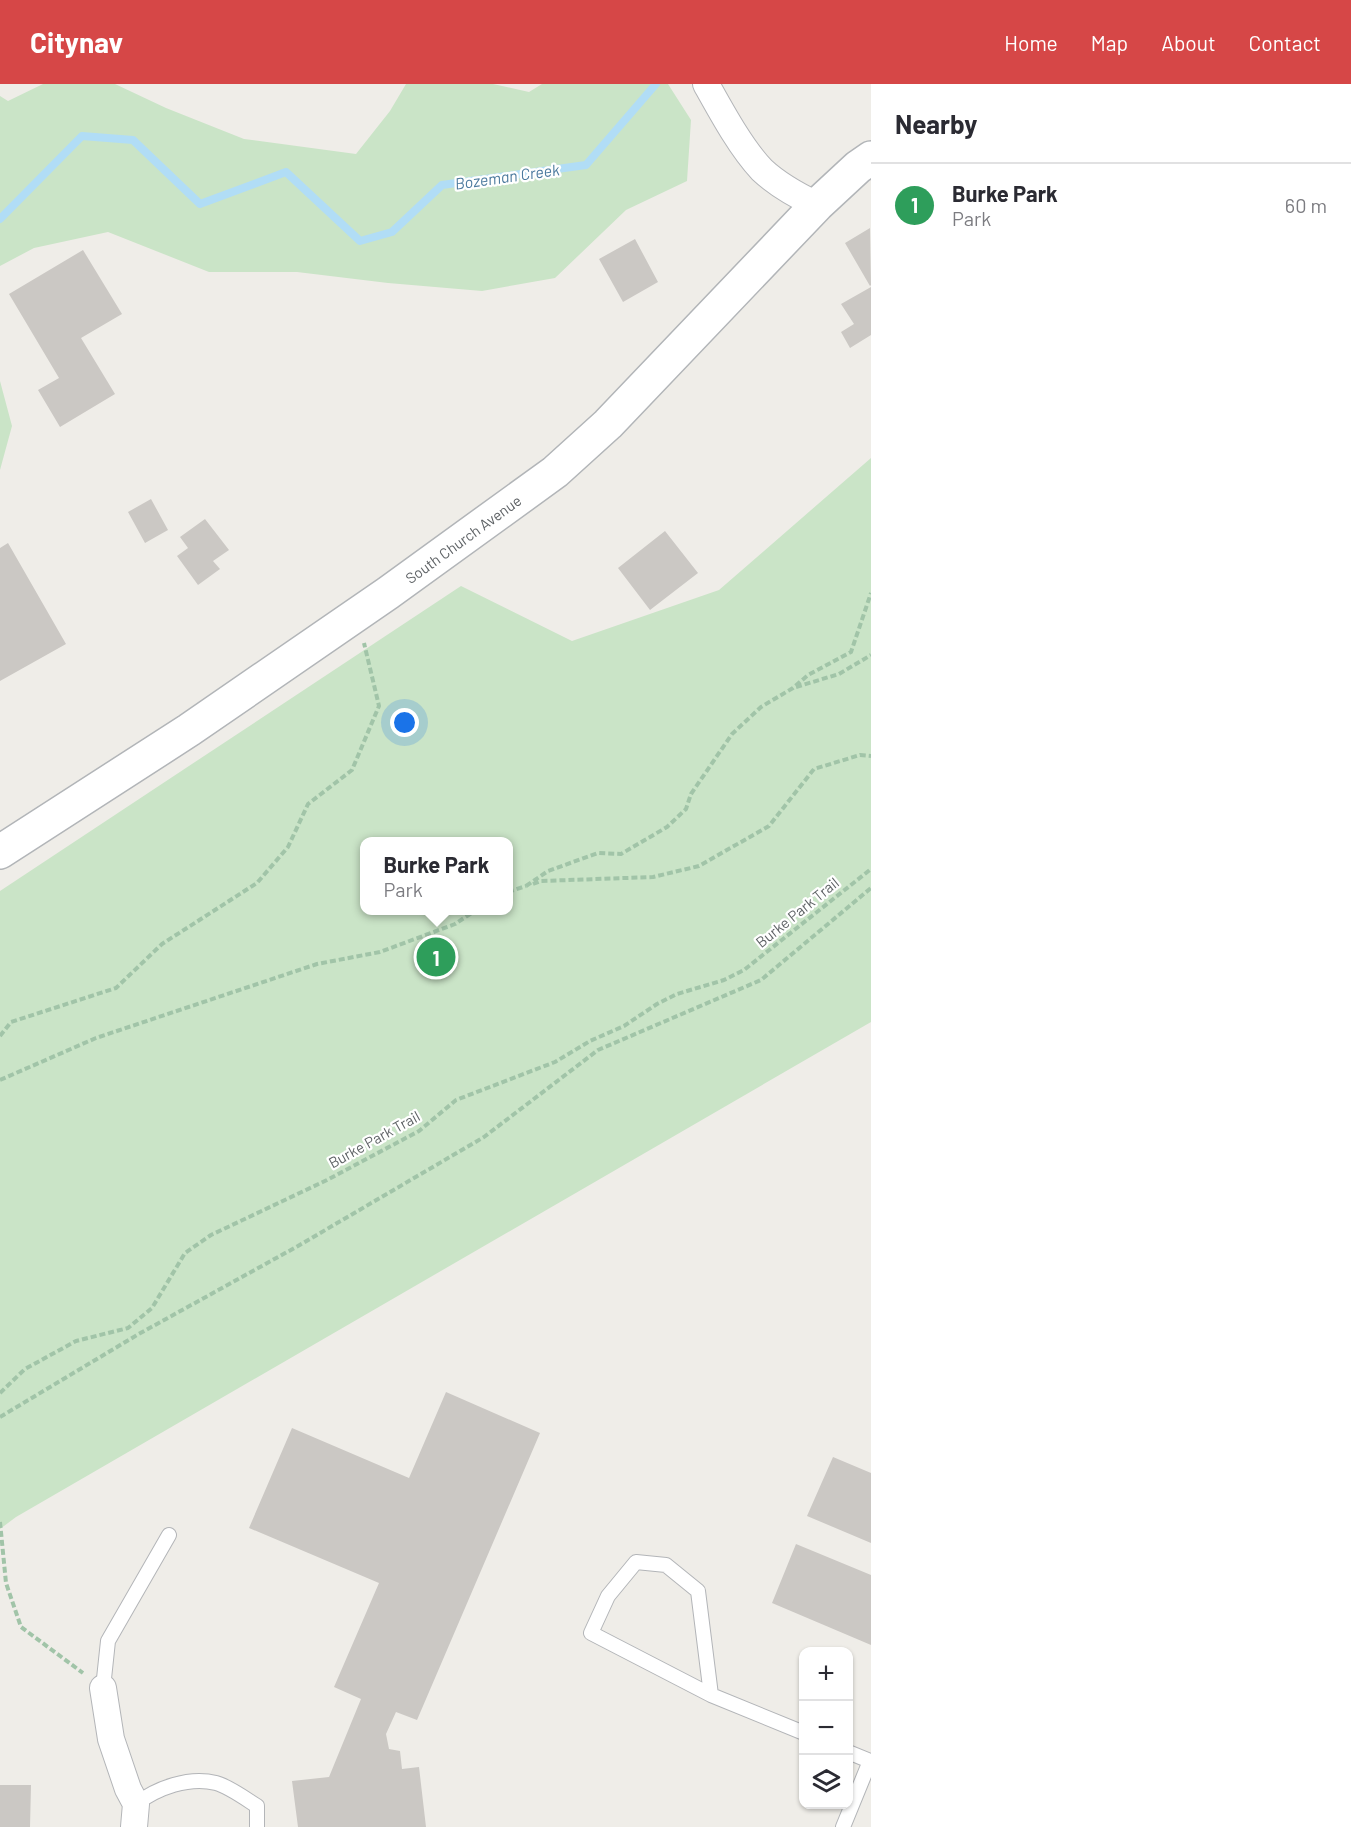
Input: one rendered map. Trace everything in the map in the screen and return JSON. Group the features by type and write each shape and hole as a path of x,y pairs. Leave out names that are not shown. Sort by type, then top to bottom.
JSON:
{"street":[{"path":"706,84 728,124 762,169 795,194 817,205"},
{"name":"South Church Avenue","path":"0,852 160,750 357,615 564,464 608,424 817,205 871,158"},
{"path":"103,1688 111,1739 135,1815"}],"lane":[{"path":"103,1688 108,1641 169,1535"},
{"path":"711,1695 698,1591 666,1565 636,1562 608,1596 591,1633 711,1695 799,1731"},
{"path":"843,1827 870,1761 853,1754"},
{"path":"135,1815 149,1794 182,1782 216,1783 257,1806 257,1827"}],"path":[{"path":"526,886 548,871 598,853 621,854 667,827 686,809 691,794 732,735 760,707 793,688 808,675 851,652 871,593"},
{"path":"0,1036 10,1022 116,988 162,944 257,883 288,847 308,804 352,770 379,706 357,615"},
{"path":"793,688 840,674 871,655"},
{"path":"513,890 541,881 653,877 699,866 769,826 814,769 860,755 871,756"},
{"name":"Burke Park Trail","path":"0,1393 25,1369 76,1341 128,1328 152,1308 185,1253 211,1235 327,1180 419,1131 456,1100 555,1062 590,1041 624,1026 677,994 724,980 744,970 871,869"},
{"path":"0,1418 137,1335 298,1246 484,1137 598,1050 761,980 871,888"},
{"path":"0,1080 96,1038 317,964 380,952 455,924 468,915"},
{"path":"0,1522 6,1582 21,1627 103,1688"}],"green space":[{"path":"43,84 115,84 166,108 244,139 356,154 390,111 406,84 493,84 529,92 542,84 668,84 691,120 687,181 626,210 555,278 482,291 297,272 209,272 108,232 34,248 0,266 0,96 8,101"},
{"path":"0,381 12,426 0,470"},
{"path":"871,458 871,1022 16,1517 0,1529 0,891 461,586 572,641 719,590"}],"building":[{"path":"870,228 871,285 870,286 845,243"},
{"path":"635,239 658,282 623,302 599,259"},
{"path":"83,250 122,314 81,338 115,394 60,427 38,390 59,378 9,294"},
{"path":"871,287 871,335 850,348 841,332 854,324 841,304"},
{"path":"151,499 168,530 145,543 128,512"},
{"path":"205,519 229,550 213,561 220,569 198,585 177,556 188,548 180,537"},
{"path":"665,531 698,573 650,610 618,568"},
{"path":"8,543 66,644 0,681 0,548"},
{"path":"446,1392 540,1433 417,1720 396,1712 386,1734 389,1749 400,1751 402,1769 419,1767 426,1827 298,1827 292,1781 329,1777 361,1699 334,1687 379,1583 249,1528 292,1428 409,1478"},
{"path":"833,1457 871,1473 871,1543 807,1516"},
{"path":"796,1544 871,1575 871,1645 772,1603"},
{"path":"0,1785 31,1785 30,1827 0,1827"}],"waterway":[{"name":"Bozeman Creek","path":"0,219 82,136 133,140 200,204 286,172 360,241 392,232 442,185 586,165 656,84"}],"place":[{"name":"Burke Park","path":"436,957"}]}
